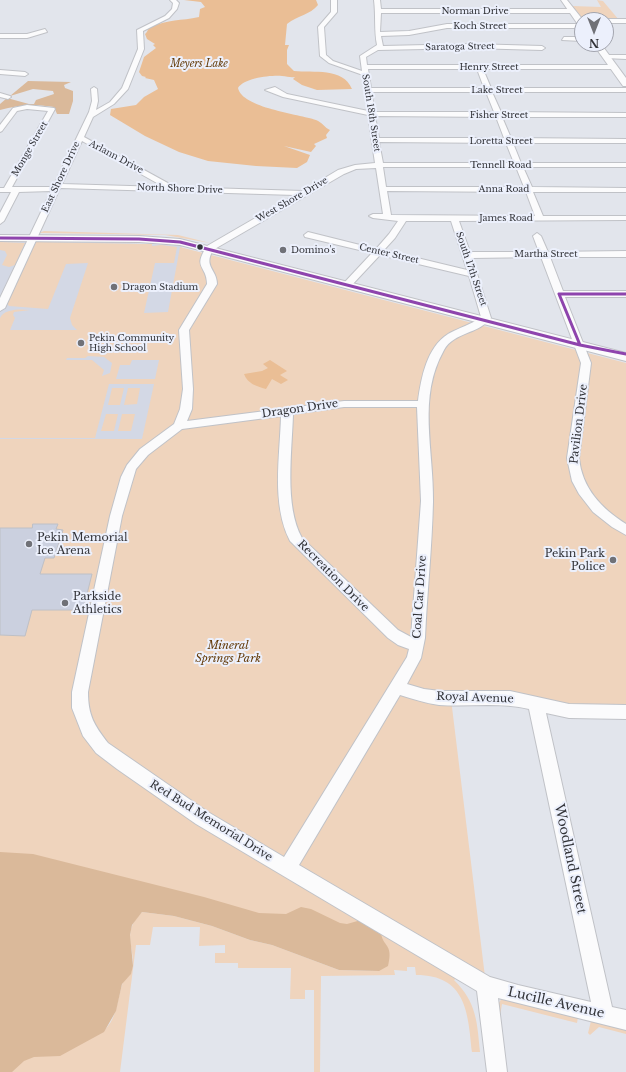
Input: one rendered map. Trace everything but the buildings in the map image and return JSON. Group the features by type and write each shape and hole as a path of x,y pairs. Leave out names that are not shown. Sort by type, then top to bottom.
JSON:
{"main road":[{"path":"564,0 574,14"},
{"path":"603,52 626,84"},
{"path":"0,238 163,240 210,248 626,357"}],"street":[{"path":"90,116 112,103 122,93 141,49 139,36 140,30 167,17 176,7 176,3 173,0"},
{"path":"334,0 334,12 324,21 321,27 323,56 331,62 364,70"},
{"path":"377,0 380,20 378,34 379,48"},
{"name":"Norman Drive","path":"379,11 470,16 572,11"},
{"name":"Koch Street","path":"378,34 409,33 428,28 463,26 470,16 507,26 574,23"},
{"path":"614,21 626,21"},
{"path":"463,26 466,33"},
{"path":"507,26 511,33"},
{"path":"0,36 27,36 45,31"},
{"path":"468,39 471,46"},
{"path":"564,39 574,39"},
{"path":"515,40 519,46"},
{"name":"Saratoga Street","path":"379,48 471,46 519,46 542,48"},
{"name":"South 18th Street","path":"379,48 364,56 364,70 387,216"},
{"path":"607,57 626,57"},
{"path":"479,67 520,165 540,218"},
{"name":"Henry Street","path":"364,70 479,67 614,67"},
{"path":"0,72 25,74"},
{"name":"East Shore Drive","path":"0,308 90,116 94,106 94,89"},
{"name":"Lake Street","path":"368,90 626,90"},
{"path":"0,95 8,97"},
{"name":"Fisher Street","path":"283,95 371,114 626,115"},
{"name":"Monge Street","path":"0,130 15,109 27,107 51,108 52,111 3,190"},
{"name":"Arlann Drive","path":"80,137 174,189"},
{"name":"Loretta Street","path":"375,140 626,141"},
{"name":"Tennell Road","path":"379,165 624,164"},
{"name":"West Shore Drive","path":"210,248 347,169 379,165"},
{"name":"North Shore Drive","path":"3,190 55,188 174,189 304,193"},
{"name":"Anna Road","path":"383,189 626,190"},
{"name":"Monge Street","path":"0,222 16,190"},
{"name":"James Road","path":"373,216 387,216 403,219 626,218"},
{"name":"South 17th Street","path":"454,218 471,274 485,311 485,320"},
{"path":"348,284 392,236 403,219"},
{"name":"Center Street","path":"308,235 471,274"},
{"name":"Pavilion Drive","path":"537,236 580,345 587,369 573,458 574,474 580,486 598,509 609,519 626,530"},
{"path":"179,426 186,409 188,388 184,330 212,284 212,279 204,264 210,248"},
{"name":"Martha Street","path":"466,255 626,254"},
{"path":"559,294 626,294"},
{"name":"Coal Car Drive","path":"287,869 396,687 412,663 417,645 427,501 421,404 433,360 443,342 453,334 485,320"},
{"path":"595,349 626,354"},
{"name":"Dragon Drive","path":"179,426 351,403 421,404"},
{"name":"Recreation Drive","path":"287,411 286,515 291,530 297,541 393,634 409,644 417,645"},
{"name":"Red Bud Memorial Drive","path":"179,426 144,452 131,468 127,477 115,524 81,682 80,708 83,719 93,737 102,748 202,818 486,985"},
{"name":"Royal Avenue","path":"396,687 435,698 510,698 569,711 626,712"},
{"name":"Woodland Street","path":"536,704 604,1015"},
{"path":"486,985 497,1072"},
{"name":"Lucille Avenue","path":"486,985 518,995 626,1020"}],"shaded area":[{"path":"28,81 71,82 64,85 65,88 73,91 73,101 69,114 57,114 54,107 40,106 20,106 0,110 0,104 7,98 34,104 36,100 54,94 53,91 33,89 10,96"},
{"name":"Pekin Community High School","path":"0,241 112,242 182,246 144,439 0,439"},
{"path":"0,852 33,854 204,897 259,913 286,914 301,907 311,909 340,923 347,924 361,920 381,932 383,940 390,953 388,966 379,971 339,970 272,945 250,940 212,926 174,916 142,912 132,925 130,935 133,966 131,974 122,984 116,1011 104,1032 60,1056 34,1057 24,1061 12,1072 0,1072"}],"green space":[{"path":"597,0 603,1 612,12 577,12 572,6 601,7"},
{"path":"614,14 619,20 614,20"},
{"path":"44,231 178,235 210,243 165,235 38,233"},
{"path":"0,242 25,243 15,265 9,267 2,265 7,255 5,251 0,250"},
{"name":"Mineral Springs Park","path":"36,242 152,244 152,246 161,245 177,247 174,263 155,263 144,313 168,312 180,247 626,363 626,712 451,699 486,985 457,978 454,980 462,988 472,1005 477,1022 480,1052 472,1052 466,1010 455,989 445,981 433,977 416,975 415,967 407,967 407,971 394,970 395,975 321,976 320,1072 314,1072 314,990 305,990 305,999 290,999 291,968 238,968 238,963 215,963 215,953 225,953 225,945 199,946 200,927 153,927 150,945 136,945 120,1072 0,1072 0,439 142,439 154,384 109,384 95,438 0,438 0,318 9,311 30,310 14,312 13,315 15,318 10,330 77,330 72,325 70,318 88,263 66,264 48,309 9,306 7,303","holes":["88,356 104,357 112,363 110,373 102,376 104,370 92,360 66,360 67,358 85,358","132,360 159,360 155,379 116,379 120,365 130,365","124,894 379,971 339,970 272,945 250,940 212,926 174,916 142,912 135,920 131,928 130,943 133,957 131,973 123,983 114,1016 102,1032"]},
{"path":"112,388 124,388 120,405 108,405"},
{"path":"128,388 140,388 137,404 124,405"},
{"path":"106,414 118,414 114,431 101,431"},
{"path":"122,414 135,414 131,431 118,431"},
{"path":"502,998 578,1017 577,1023 502,1004 500,1016 497,1006"},
{"path":"591,1021 626,1030 626,1034 599,1027 590,1035 588,1033"}],"water":[{"name":"Meyers Lake","path":"184,0 316,0 318,5 315,8 287,24 285,45 289,45 287,50 287,64 294,71 327,72 335,74 348,82 352,89 317,90 302,85 293,79 295,77 284,76 265,77 252,80 246,82 238,88 242,95 249,101 272,109 316,120 330,130 326,135 327,138 314,144 316,146 311,152 284,146 310,155 307,162 297,168 256,166 208,161 179,152 145,136 110,115 111,109 136,105 144,97 158,89 154,80 145,78 146,77 142,76 139,72 144,57 156,48 153,45 155,44 147,39 145,34 150,28 157,24 199,17 200,9 205,7 201,2"},
{"path":"270,360 287,371 280,375 288,380 281,384 272,379 266,389 256,386 248,380 244,374 262,371 268,368 263,364"}],"transit line":[{"path":"0,238 139,239 180,242 580,345 626,354"},
{"path":"580,345 559,294 626,294"}],"place":[{"name":"Domino's","path":"283,250"},
{"name":"Dragon Stadium","path":"114,287"},
{"name":"Pekin Community High School","path":"81,343"},
{"name":"Pekin Memorial Ice Arena","path":"29,544"},
{"name":"Pekin Park Police","path":"613,560"},
{"name":"Parkside Athletics","path":"65,603"}]}
